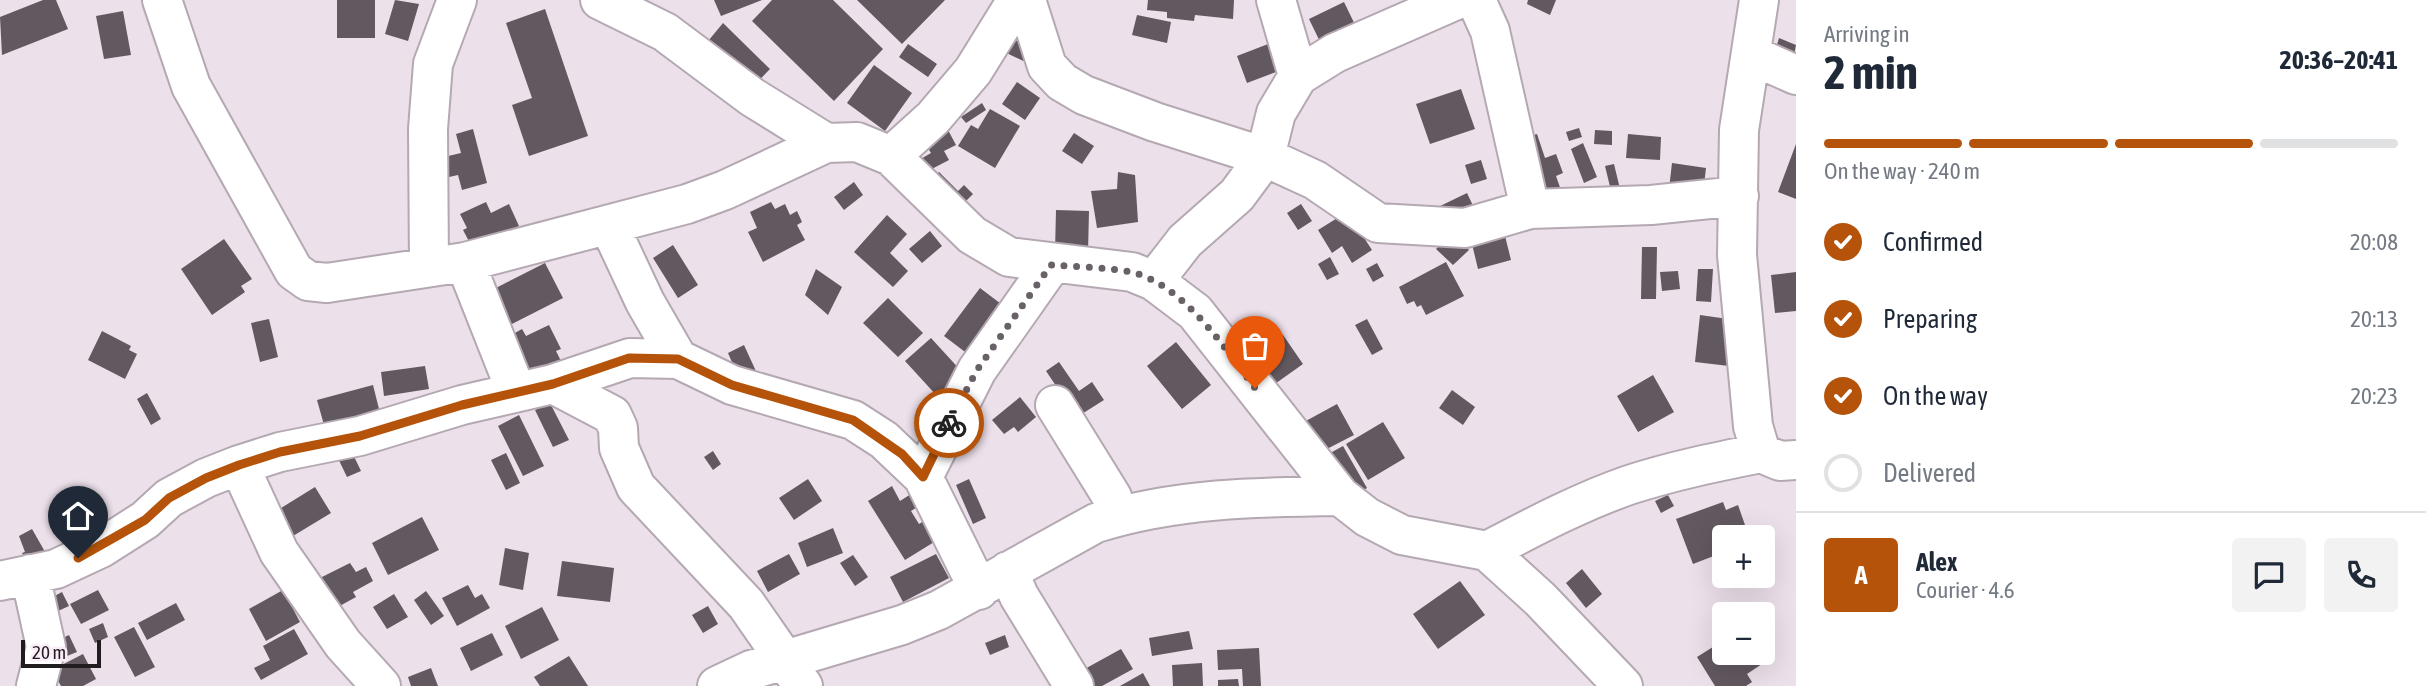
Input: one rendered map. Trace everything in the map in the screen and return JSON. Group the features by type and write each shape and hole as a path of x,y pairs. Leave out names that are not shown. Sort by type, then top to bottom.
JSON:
{"street":[{"path":"162,0 191,86 294,271 308,281 327,284 447,265 609,225 725,190 826,143 857,142 891,156 972,235 1009,257 1051,265 1132,272 1154,281 1195,312 1340,496 1367,517 1402,535 1487,551 1540,599 1623,686"},
{"path":"457,0 433,64 428,129 447,265 516,391"},
{"path":"600,0 664,32 752,97 826,143"},
{"path":"891,156 933,118 973,71 1017,0"},
{"path":"1027,0 1047,66 1062,82 1084,95 1155,122 1265,157 1315,180 1378,223 1465,228 1530,209 1651,205 1739,196"},
{"path":"1276,0 1298,76"},
{"path":"1154,281 1185,241 1237,195 1265,157 1276,113 1298,76 1335,53 1456,0"},
{"path":"1476,0 1490,31 1530,209"},
{"path":"1759,0 1739,130 1737,255 1753,426 1778,457"},
{"path":"1751,55 1796,75"},
{"path":"609,225 645,302 678,359"},
{"path":"923,477 977,370 1051,265"},
{"path":"629,358 633,333 645,302"},
{"path":"36,686 46,648 15,577 56,569 101,548 145,520 169,498 206,478 239,465 280,452 372,433 516,391 553,384 629,358 678,359 732,385 853,420 902,454 923,477 993,581 1019,596 1074,686"},
{"path":"553,384 611,415 618,428 619,448 636,487 746,604 795,674"},
{"path":"1055,405 1112,497 1119,516"},
{"path":"1487,551 1545,520 1628,486 1683,469 1778,457"},
{"path":"239,465 279,552 343,644 381,686"},
{"path":"717,686 751,670 795,674 993,581 1096,523 1178,502 1340,496"}],"building":[{"path":"43,0 56,0 68,29 2,55 0,17"},
{"path":"337,0 375,0 375,38 337,38"},
{"path":"395,0 419,4 408,41 385,34"},
{"path":"714,0 762,0 721,16"},
{"path":"772,0 833,0 883,49 834,101 752,21"},
{"path":"857,0 945,0 902,44"},
{"path":"1148,0 1234,0 1233,19 1195,15 1194,21 1167,18 1167,12 1147,10"},
{"path":"1528,0 1556,0 1550,15 1527,4"},
{"path":"1344,2 1360,35 1325,52 1309,19"},
{"path":"545,9 588,136 529,156 512,105 532,98 506,23"},
{"path":"123,11 131,55 104,59 96,16"},
{"path":"1137,15 1171,22 1167,43 1132,35"},
{"path":"723,23 770,69 748,92 704,46"},
{"path":"1006,33 1040,47 1032,65 998,49"},
{"path":"1779,38 1796,45 1794,55 1776,48"},
{"path":"1273,42 1284,69 1247,83 1237,56"},
{"path":"908,44 937,64 928,77 899,57"},
{"path":"874,65 912,93 885,131 847,103"},
{"path":"1017,82 1040,98 1025,120 1002,104"},
{"path":"1461,89 1475,129 1430,144 1416,104"},
{"path":"982,103 986,110 966,123 961,117"},
{"path":"990,109 1020,126 995,168 958,146 971,125 978,129"},
{"path":"1579,128 1582,137 1569,141 1566,132"},
{"path":"473,129 487,183 462,190 458,175 449,177 444,157 461,153 456,134"},
{"path":"927,129 948,130 956,145 944,151 949,160 926,172 919,160 931,153 928,148 935,144"},
{"path":"1595,130 1612,131 1612,145 1594,144"},
{"path":"1074,133 1094,146 1082,164 1062,151"},
{"path":"1537,134 1545,158 1556,154 1563,173 1556,176 1562,193 1547,199 1523,138"},
{"path":"1628,134 1661,137 1660,160 1626,158"},
{"path":"1583,143 1597,177 1584,183 1571,149"},
{"path":"1796,144 1796,199 1778,192"},
{"path":"1481,160 1487,179 1471,184 1465,165"},
{"path":"1672,163 1706,168 1703,194 1669,189"},
{"path":"1614,164 1621,193 1612,195 1605,166"},
{"path":"939,172 958,191 964,185 973,194 955,212 927,184"},
{"path":"1118,172 1135,175 1138,222 1097,228 1091,191 1117,189"},
{"path":"854,182 863,195 844,210 834,197"},
{"path":"1467,193 1476,212 1434,209"},
{"path":"486,202 491,213 509,204 519,226 473,249 463,230 467,228 460,214"},
{"path":"771,202 775,209 785,204 790,215 797,211 802,222 797,225 805,240 763,262 748,232 757,228 750,212"},
{"path":"1301,204 1312,221 1298,230 1287,213"},
{"path":"1056,210 1089,211 1088,253 1055,252"},
{"path":"1347,212 1372,250 1352,263 1342,246 1332,253 1318,230"},
{"path":"887,215 907,234 890,253 908,271 893,287 854,252"},
{"path":"930,231 942,246 922,263 909,249"},
{"path":"1452,233 1469,250 1453,265 1436,249"},
{"path":"1505,236 1511,260 1478,269 1472,244"},
{"path":"224,239 252,279 241,286 245,292 212,315 181,269"},
{"path":"673,245 698,285 678,298 653,258"},
{"path":"1642,247 1657,247 1656,299 1641,299"},
{"path":"1330,257 1339,274 1327,280 1318,264"},
{"path":"1446,262 1464,296 1426,315 1421,305 1417,307 1414,301 1407,304 1399,287"},
{"path":"545,263 563,298 508,326 490,291"},
{"path":"1377,263 1384,276 1373,282 1366,269"},
{"path":"816,269 842,287 828,315 805,295"},
{"path":"1698,269 1713,269 1711,302 1696,301"},
{"path":"1678,271 1680,289 1662,291 1660,272"},
{"path":"1796,272 1796,311 1775,313 1771,275"},
{"path":"980,288 1013,313 977,361 944,336"},
{"path":"888,298 923,333 898,357 863,323"},
{"path":"1700,315 1735,320 1729,366 1695,362"},
{"path":"269,319 278,357 260,362 251,323"},
{"path":"1367,319 1383,349 1372,355 1355,325"},
{"path":"549,325 561,349 556,351 564,367 525,387 502,340 522,329 526,336"},
{"path":"102,331 131,346 129,350 137,354 125,379 88,360"},
{"path":"1283,335 1303,364 1272,386 1251,358"},
{"path":"931,338 963,373 937,396 905,361"},
{"path":"1176,342 1211,385 1182,409 1147,366"},
{"path":"744,345 760,380 738,376 728,353"},
{"path":"1059,362 1079,391 1092,382 1104,400 1077,417 1046,371"},
{"path":"425,366 429,389 384,396 381,372"},
{"path":"1653,375 1674,412 1638,432 1617,396"},
{"path":"373,385 381,417 326,432 317,400"},
{"path":"1452,390 1475,407 1463,425 1439,408"},
{"path":"147,393 161,419 151,425 137,399"},
{"path":"1020,397 1036,417 1018,432 1014,427 1004,434 992,420"},
{"path":"550,403 569,440 553,447 535,410"},
{"path":"1337,404 1354,435 1321,452 1304,422"},
{"path":"519,415 544,466 523,476 498,426"},
{"path":"1383,422 1405,458 1368,480 1346,444"},
{"path":"348,444 361,471 347,477 334,450"},
{"path":"1343,446 1367,488 1347,500 1323,457"},
{"path":"713,451 721,464 713,470 704,457"},
{"path":"506,453 520,483 506,490 491,460"},
{"path":"808,479 822,501 794,520 779,498"},
{"path":"969,479 986,518 973,524 956,485"},
{"path":"892,486 900,501 911,494 919,506 911,511 919,524 927,519 939,539 905,560 868,501"},
{"path":"315,487 331,513 288,539 273,513"},
{"path":"1668,495 1674,506 1661,513 1655,501"},
{"path":"1723,502 1726,510 1738,505 1745,525 1712,525 1712,557 1693,564 1676,519"},
{"path":"422,517 439,550 388,575 372,543"},
{"path":"833,528 843,553 807,567 798,543"},
{"path":"32,529 48,557 33,572 22,553 25,552 19,536"},
{"path":"505,548 529,553 523,590 499,585"},
{"path":"789,554 800,574 768,592 757,571"},
{"path":"936,554 949,578 903,602 890,577"},
{"path":"853,555 868,577 855,586 840,563"},
{"path":"562,561 614,568 610,602 557,596"},
{"path":"350,563 356,572 366,567 373,581 353,592 356,597 336,608 314,581"},
{"path":"1582,569 1602,594 1586,608 1566,583"},
{"path":"1460,581 1485,615 1438,649 1413,614"},
{"path":"468,585 475,598 482,594 490,608 457,626 442,598"},
{"path":"98,590 109,610 81,624 70,604"},
{"path":"283,590 300,622 266,641 249,609"},
{"path":"426,591 444,616 431,625 414,600"},
{"path":"62,592 69,606 56,612 49,599"},
{"path":"394,594 408,617 387,629 373,607"},
{"path":"176,603 185,620 147,640 138,623"},
{"path":"708,606 718,624 703,633 692,615"},
{"path":"542,607 559,640 521,659 505,626"},
{"path":"103,623 108,637 95,643 89,629"},
{"path":"134,627 155,667 135,677 114,637"},
{"path":"294,629 308,654 261,680 254,668 270,660 263,646"},
{"path":"1189,631 1193,649 1152,656 1149,638"},
{"path":"492,633 503,655 471,671 460,648"},
{"path":"69,635 77,652 57,660 50,644"},
{"path":"1005,635 1009,647 990,655 985,643"},
{"path":"1259,648 1261,686 1243,686 1242,669 1218,670 1217,650"},
{"path":"1712,648 1712,665 1760,665 1747,674 1752,682 1746,686 1715,686 1697,657"},
{"path":"1121,649 1133,669 1102,686 1090,686 1081,671"},
{"path":"83,654 96,679 83,686 61,686 52,670"},
{"path":"569,656 588,686 540,686 534,677"},
{"path":"1202,663 1203,686 1173,686 1172,665"},
{"path":"431,668 438,686 411,686 408,677"},
{"path":"1143,673 1150,686 1120,686"},
{"path":"1238,679 1239,686 1218,686 1218,680"}],"way so far":[{"path":"949,423 977,370 1051,265 1132,272 1154,281 1195,312 1255,388"}],"route":[{"path":"78,558 101,548 132,525 145,520 169,498 206,478 239,465 309,445 384,430 516,391 553,384 629,358 678,359 732,385 810,405 853,420 902,454 923,477 949,423"}]}
